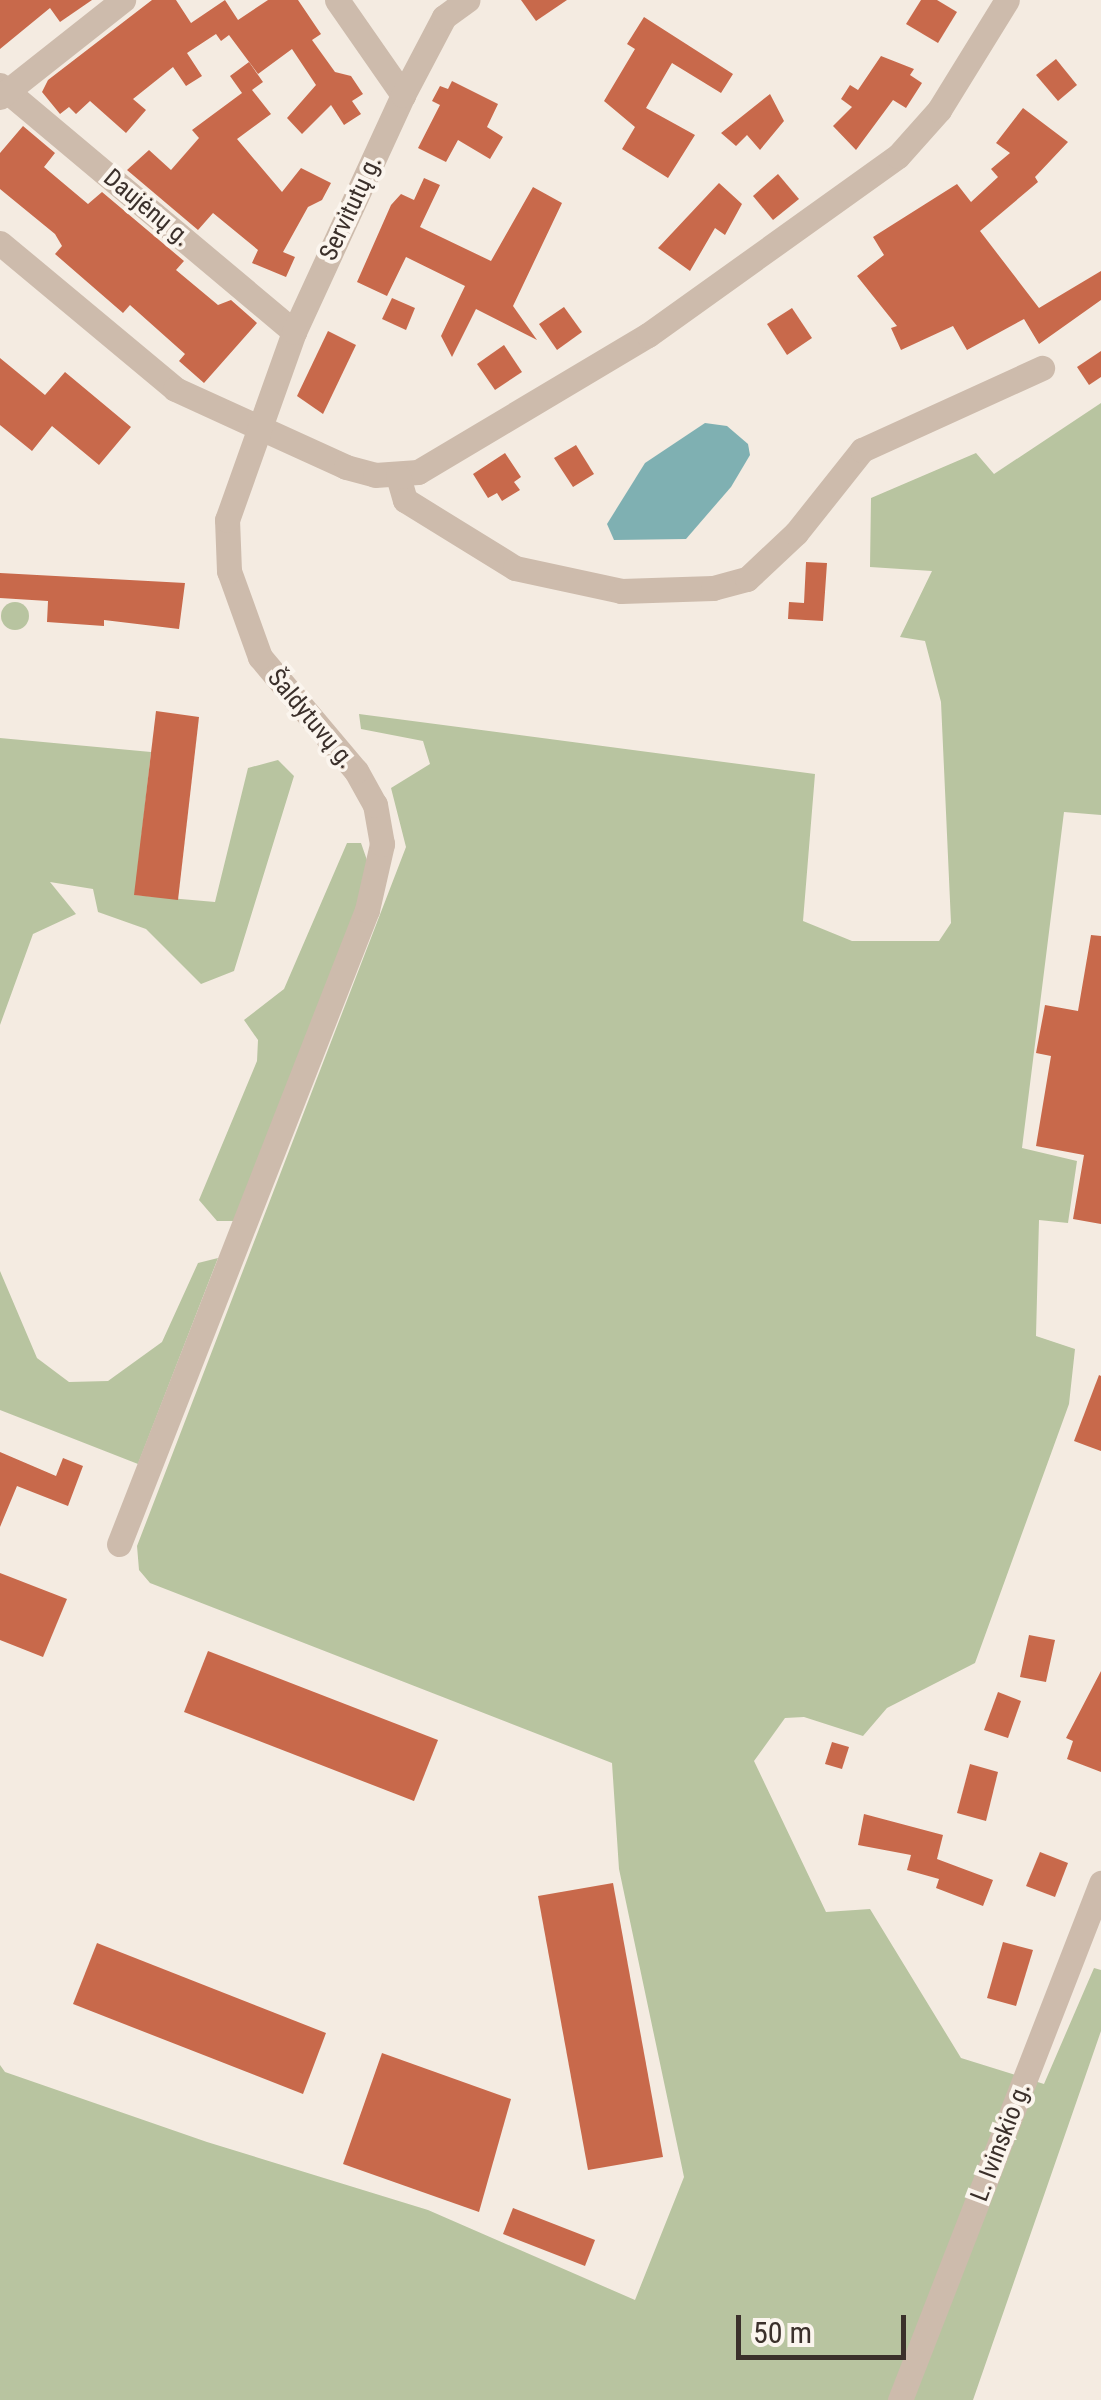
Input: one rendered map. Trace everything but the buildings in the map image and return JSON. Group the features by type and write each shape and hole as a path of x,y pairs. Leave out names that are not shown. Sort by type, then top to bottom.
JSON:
{"street":[{"path":"2,91 123,0"},
{"path":"337,0 403,95"},
{"name":"Servitutų g.","path":"256,429 294,332 403,95 444,16 467,0"},
{"path":"0,243 175,390 346,466 398,476 442,463 648,335 885,167 939,110 1006,0"},
{"name":"Daujėnų g.","path":"2,91 294,332"},
{"path":"398,476 406,500 515,568 621,591 713,588 746,579 771,556 862,450 1042,368"},
{"name":"Šaldytuvų g.","path":"119,1544 379,875 375,805 356,771 260,658 229,571 228,520 256,429"},
{"name":"L. Ivinskio g.","path":"900,2400 1101,1883"}],"green space":[{"path":"1101,403 1101,815 1064,812 1022,1148 1077,1161 1068,1223 1039,1220 1036,1336 1075,1349 1069,1404 975,1663 887,1708 863,1736 804,1717 785,1718 754,1761 826,1912 870,1909 961,2058 1044,2084 1094,1968 1101,1970 1101,2031 973,2400 0,2400 0,2065 5,2072 207,2142 428,2210 635,2300 684,2177 619,1869 612,1763 150,1583 139,1570 137,1546 406,847 391,788 430,764 423,741 361,729 359,714 815,774 803,921 852,941 939,941 951,923 941,702 925,641 900,637 932,571 870,567 871,498 976,453 994,474"},
{"path":"15,602 25,606 29,616 25,626 15,630 5,626 1,616 5,606"},
{"path":"0,738 151,752 135,895 215,902 248,768 278,760 294,776 234,971 201,984 146,929 98,912 93,889 50,882 76,914 33,934 0,1025"},
{"path":"347,843 361,843 368,863 361,895 234,1221 217,1221 199,1200 257,1061 258,1040 244,1020 284,989"},
{"path":"218,1258 138,1464 0,1410 0,1271 37,1358 69,1382 108,1381 162,1342 198,1263"}],"water":[{"path":"705,423 727,426 748,444 750,455 731,487 686,539 614,540 607,524 645,463"}]}
